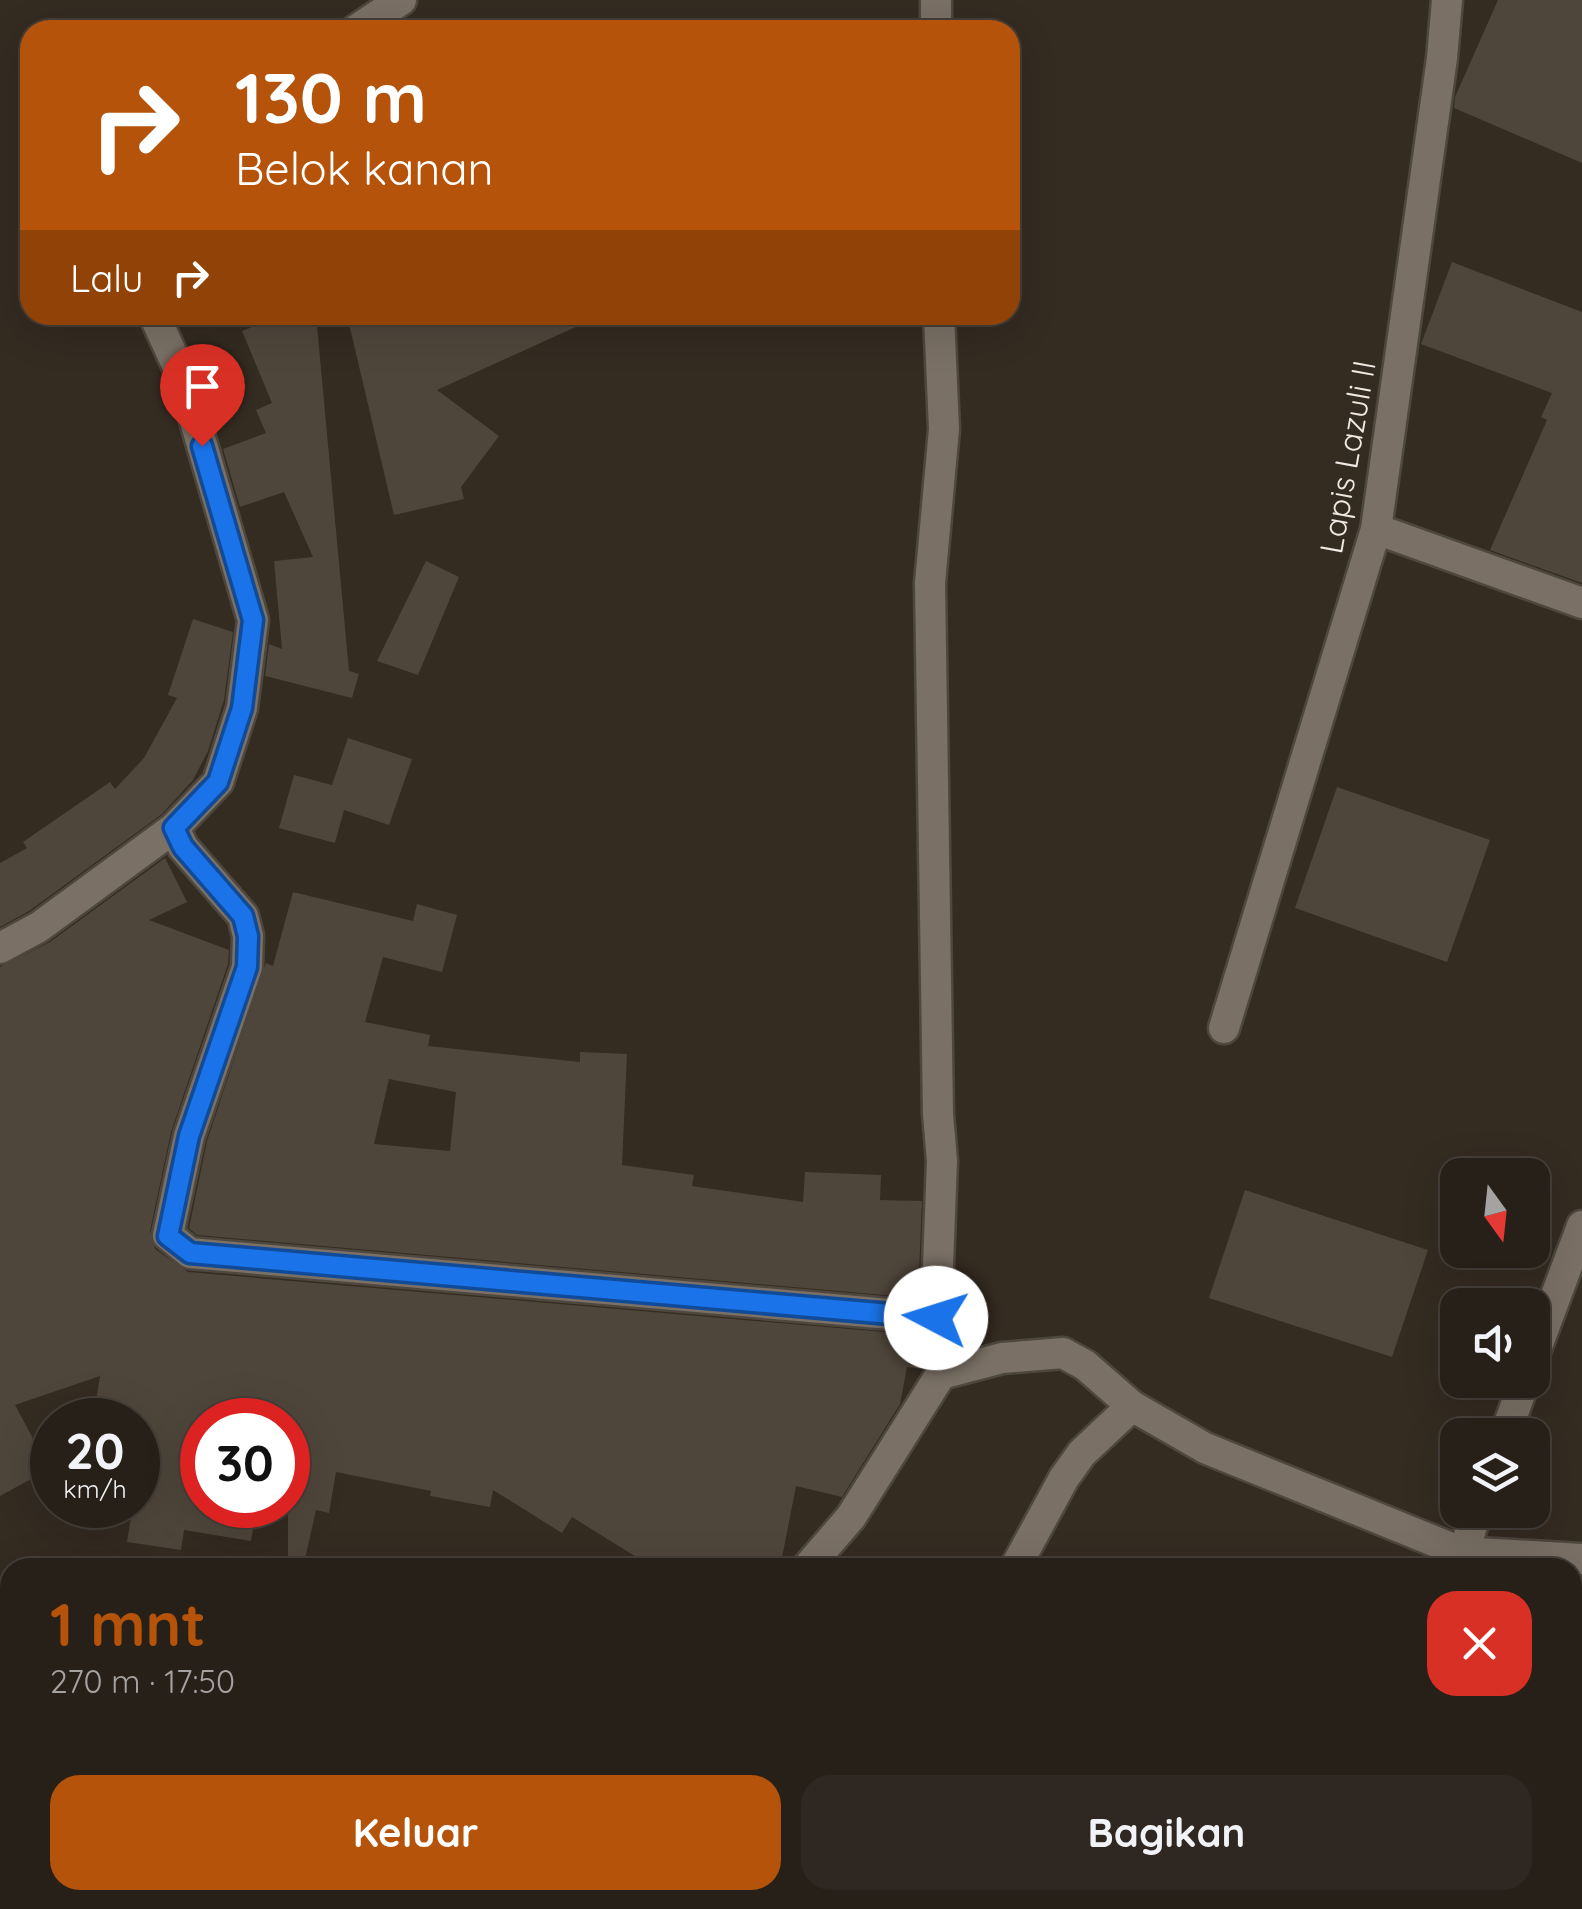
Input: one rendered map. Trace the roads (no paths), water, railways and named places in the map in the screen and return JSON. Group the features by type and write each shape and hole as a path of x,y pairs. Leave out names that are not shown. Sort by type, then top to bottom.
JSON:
{"street":[{"path":"371,20 401,0"},
{"name":"Lapis Lazuli II","path":"1224,1028 1376,529 1447,0"},
{"path":"0,948 38,927 174,828 218,782 242,708 253,620 182,376 159,325"},
{"path":"816,1558 851,1517 941,1374 936,1318 942,1161 938,1114 930,583 944,429 940,325"},
{"path":"1376,529 1582,603"},
{"path":"174,828 183,847 243,916 248,936 247,967 189,1136 168,1236 190,1253 936,1318"},
{"path":"1550,1312 1582,1226"},
{"path":"941,1374 1002,1358 1063,1353 1085,1365 1132,1406 1205,1448 1455,1558"},
{"path":"1020,1558 1082,1453 1132,1406"},
{"path":"1461,1558 1471,1528"}]}
